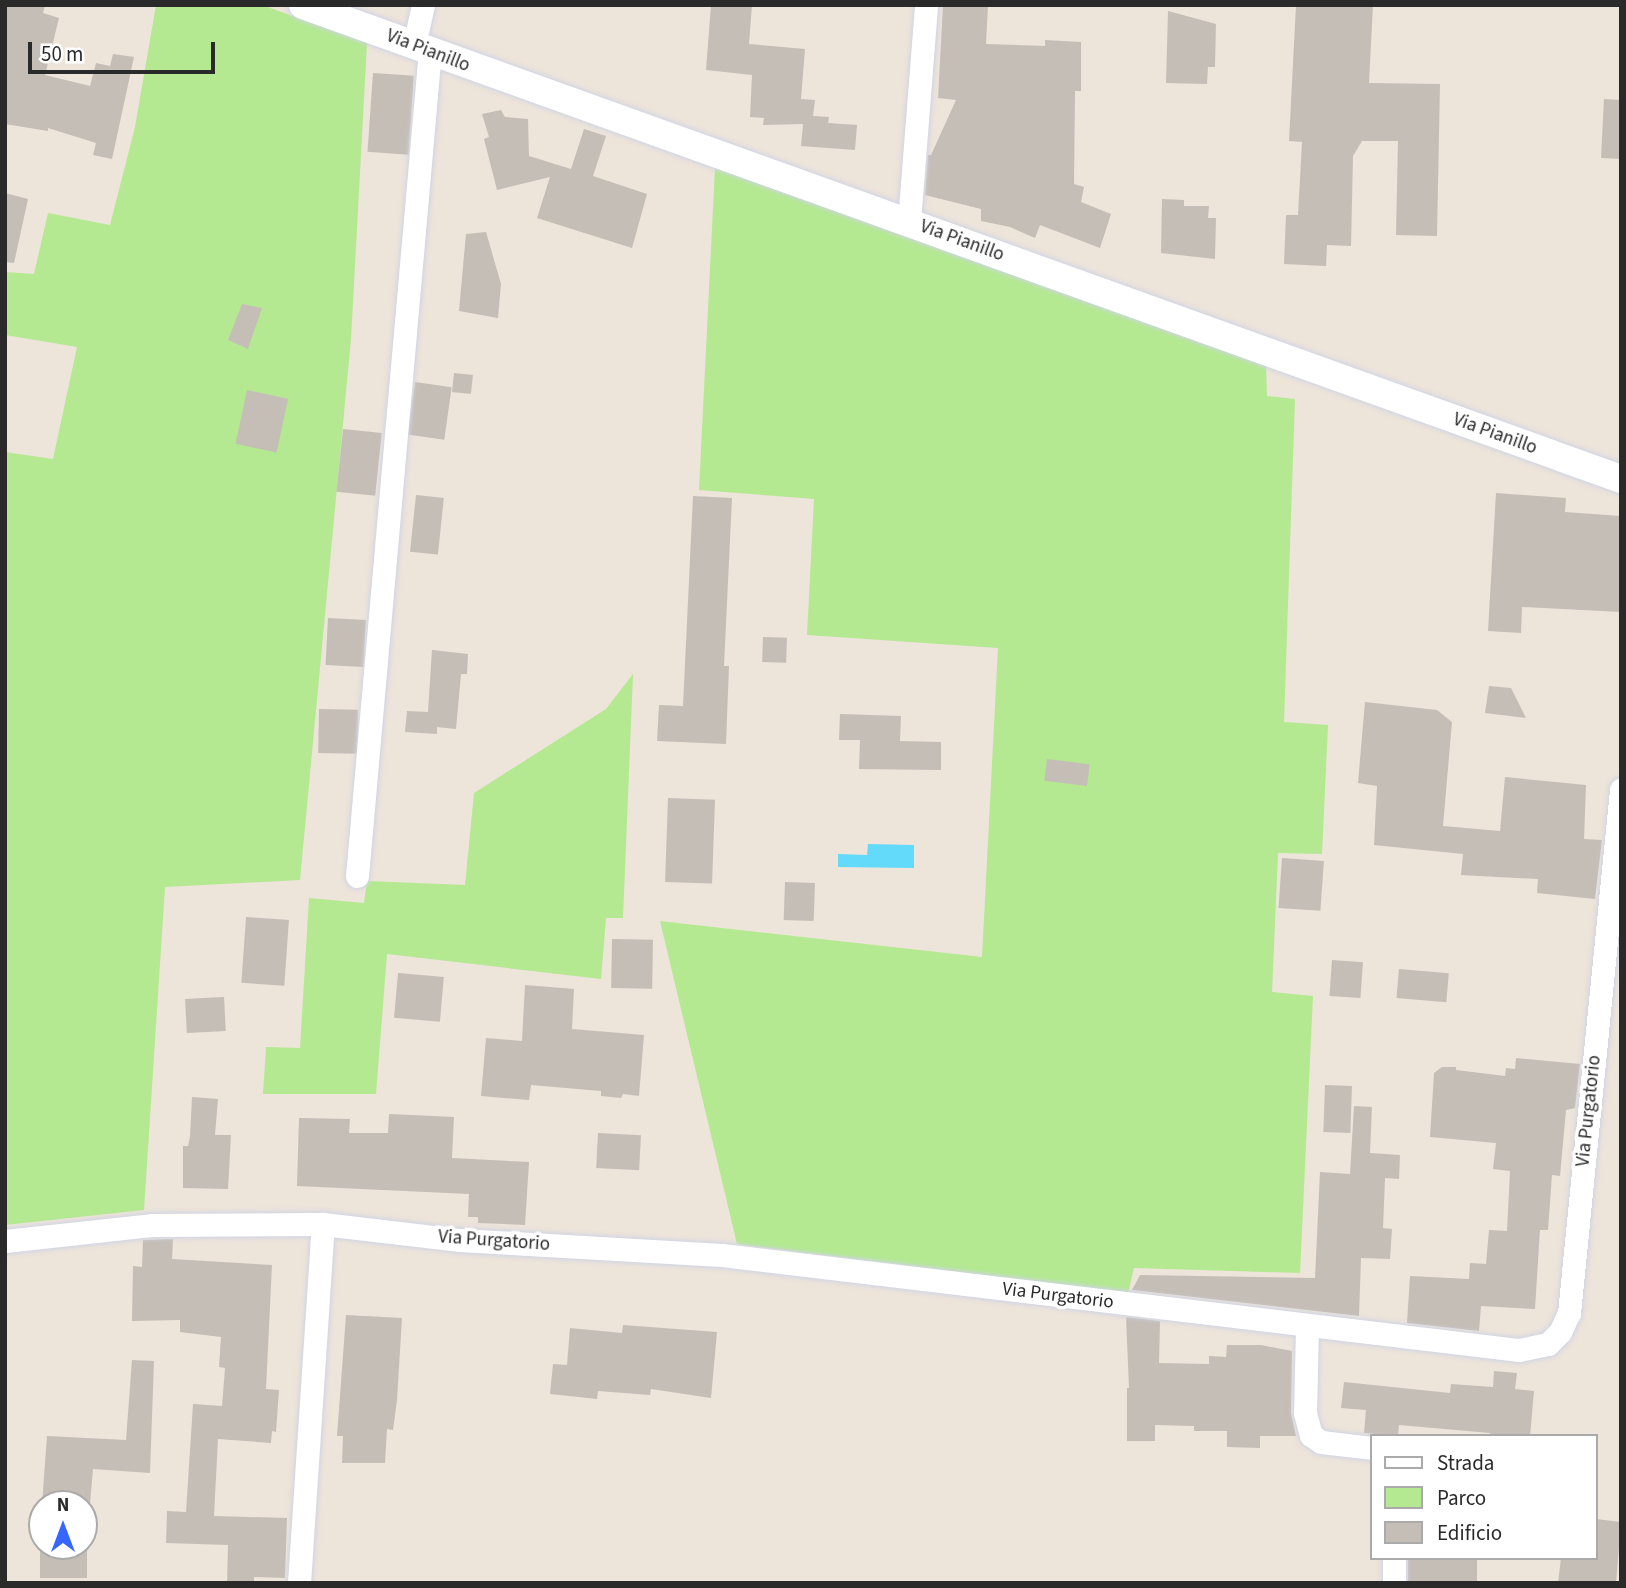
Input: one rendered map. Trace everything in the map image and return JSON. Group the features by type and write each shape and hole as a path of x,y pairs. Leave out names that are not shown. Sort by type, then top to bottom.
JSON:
{"street":[{"name":"Via Pianillo","path":"303,5 422,47 472,68 1621,478"},
{"path":"357,876 422,47 423,5"},
{"path":"909,222 926,5"},
{"name":"Via Purgatorio","path":"5,1241 153,1224 323,1224 460,1240 722,1255 1307,1327 1519,1350 1548,1344 1560,1332 1569,1313 1621,790"},
{"path":"299,1583 323,1224"},
{"path":"1307,1327 1305,1413 1311,1435 1321,1442 1370,1448"},
{"path":"1394,1560 1394,1583"}],"green space":[{"path":"156,5 262,5 367,43 351,339 300,880 165,887 144,1210 5,1225 5,452 53,459 77,347 5,335 5,272 34,274 48,213 110,225 135,127"},
{"path":"715,168 1266,366 1267,396 1295,399 1284,722 1328,725 1322,854 1278,853 1272,992 1313,996 1300,1273 1134,1268 1128,1293 737,1244 660,921 982,957 998,648 807,635 814,499 699,490"},
{"path":"633,674 623,918 606,918 601,979 387,954 376,1094 263,1094 266,1047 300,1048 309,898 364,903 367,881 465,885 474,793 606,709"}],"water":[{"path":"868,844 914,845 914,868 838,867 838,854 867,855"}],"building":[{"path":"5,5 45,5 43,13 59,18 45,75 90,86 96,63 110,66 113,54 134,57 112,159 93,155 96,143 48,128 48,131 5,124"},
{"path":"711,5 752,5 749,44 805,49 801,99 815,100 813,116 829,117 828,123 857,125 855,150 801,146 803,124 763,125 764,118 750,117 752,75 706,70"},
{"path":"943,5 988,5 986,44 1045,46 1045,40 1081,42 1081,91 1075,91 1074,184 1084,187 1081,202 1111,214 1100,248 1040,225 1035,238 1010,227 981,221 981,209 925,195 928,155 931,155 956,100 938,98"},
{"path":"1296,5 1373,5 1369,83 1440,84 1437,236 1396,235 1398,141 1362,141 1353,156 1351,246 1327,245 1326,266 1284,264 1286,215 1298,215 1302,142 1289,141"},
{"path":"1168,11 1216,24 1215,67 1208,67 1207,84 1166,83"},
{"path":"373,73 414,76 408,155 367,152"},
{"path":"1604,99 1621,100 1621,159 1601,158"},
{"path":"501,110 505,117 528,119 529,156 571,169 584,129 606,136 593,176 647,194 632,248 537,218 550,177 497,190 484,139 489,137 482,114"},
{"path":"5,193 28,199 14,263 5,262"},
{"path":"1162,199 1184,200 1184,206 1209,206 1208,218 1216,218 1215,259 1161,253"},
{"path":"486,232 501,284 498,318 459,311 466,234"},
{"path":"242,304 262,308 248,349 228,340"},
{"path":"454,373 473,375 471,394 452,392"},
{"path":"415,382 452,387 444,440 408,434"},
{"path":"247,390 288,399 277,453 236,444"},
{"path":"343,429 382,433 375,496 336,492"},
{"path":"1496,493 1566,498 1565,512 1621,516 1621,612 1522,607 1521,633 1488,631"},
{"path":"416,495 444,498 438,555 410,552"},
{"path":"693,496 732,498 724,666 729,666 726,744 657,741 659,705 683,706"},
{"path":"328,618 366,620 363,667 326,665"},
{"path":"763,637 787,638 786,663 762,662"},
{"path":"432,650 468,654 467,674 461,674 456,729 437,727 437,734 405,732 407,711 428,712"},
{"path":"1489,686 1511,688 1526,718 1485,713"},
{"path":"1365,702 1437,710 1452,722 1443,826 1500,831 1505,777 1586,785 1584,839 1602,840 1595,899 1537,893 1538,879 1461,875 1463,854 1374,845 1377,786 1358,783"},
{"path":"319,709 358,710 357,754 318,753"},
{"path":"840,714 901,716 900,741 941,742 941,770 859,769 860,740 839,740"},
{"path":"1047,759 1090,764 1087,786 1044,781"},
{"path":"668,798 715,800 712,884 665,882"},
{"path":"1282,858 1324,861 1320,911 1279,908"},
{"path":"785,882 815,883 814,921 784,920"},
{"path":"246,917 289,920 284,986 241,983"},
{"path":"612,939 653,940 652,989 611,988"},
{"path":"1332,960 1363,962 1360,998 1329,996"},
{"path":"1399,969 1449,973 1446,1002 1396,998"},
{"path":"398,973 444,977 440,1022 394,1018"},
{"path":"525,985 574,989 572,1029 644,1035 639,1096 601,1096 601,1091 531,1085 529,1100 481,1096 486,1038 522,1041"},
{"path":"224,997 226,1031 187,1033 185,999"},
{"path":"1516,1058 1580,1064 1575,1108 1566,1110 1560,1176 1552,1175 1548,1230 1540,1230 1535,1309 1481,1306 1479,1331 1407,1323 1410,1276 1469,1279 1470,1263 1486,1264 1489,1230 1507,1231 1510,1171 1493,1169 1496,1143 1430,1137 1434,1073 1442,1067 1456,1067 1456,1070 1505,1076 1506,1068 1515,1069"},
{"path":"1325,1085 1352,1086 1350,1133 1323,1132"},
{"path":"192,1097 218,1099 215,1135 231,1135 228,1189 183,1188 183,1146 188,1146 190,1137"},
{"path":"1354,1106 1372,1107 1370,1153 1400,1155 1399,1179 1385,1178 1383,1228 1392,1229 1390,1259 1361,1258 1359,1316 1132,1290 1140,1275 1315,1278 1320,1172 1350,1174"},
{"path":"389,1114 454,1117 452,1158 529,1162 525,1225 478,1223 478,1217 468,1217 469,1194 297,1186 299,1118 350,1119 349,1133 388,1133"},
{"path":"598,1133 641,1135 639,1170 596,1168"},
{"path":"173,1239 172,1259 272,1265 266,1389 279,1390 276,1432 272,1431 271,1443 218,1439 214,1516 287,1518 285,1578 254,1577 254,1583 227,1583 228,1545 166,1543 167,1511 186,1512 193,1404 222,1406 225,1368 219,1367 221,1337 180,1332 180,1320 132,1321 133,1266 142,1267 143,1240"},
{"path":"346,1315 402,1318 397,1400 393,1430 387,1429 385,1463 342,1463 343,1436 337,1436"},
{"path":"1126,1317 1160,1321 1159,1363 1209,1364 1209,1356 1226,1357 1227,1345 1261,1345 1292,1351 1291,1413 1296,1436 1260,1436 1260,1448 1227,1447 1227,1431 1194,1431 1194,1426 1155,1425 1155,1441 1127,1441 1129,1388"},
{"path":"623,1325 717,1332 711,1398 651,1389 650,1395 598,1391 597,1399 550,1394 553,1364 567,1365 570,1328 622,1333"},
{"path":"132,1360 154,1361 150,1473 93,1469 91,1490 43,1490 47,1436 126,1440"},
{"path":"1494,1371 1517,1373 1515,1389 1534,1391 1530,1434 1490,1434 1399,1425 1398,1434 1364,1433 1366,1410 1341,1408 1344,1382 1450,1393 1451,1384 1493,1387"},
{"path":"1598,1519 1621,1522 1616,1583 1558,1583 1561,1560 1598,1560"},
{"path":"40,1560 87,1560 87,1578 40,1578"},
{"path":"1408,1560 1477,1560 1477,1583 1408,1583"}]}
